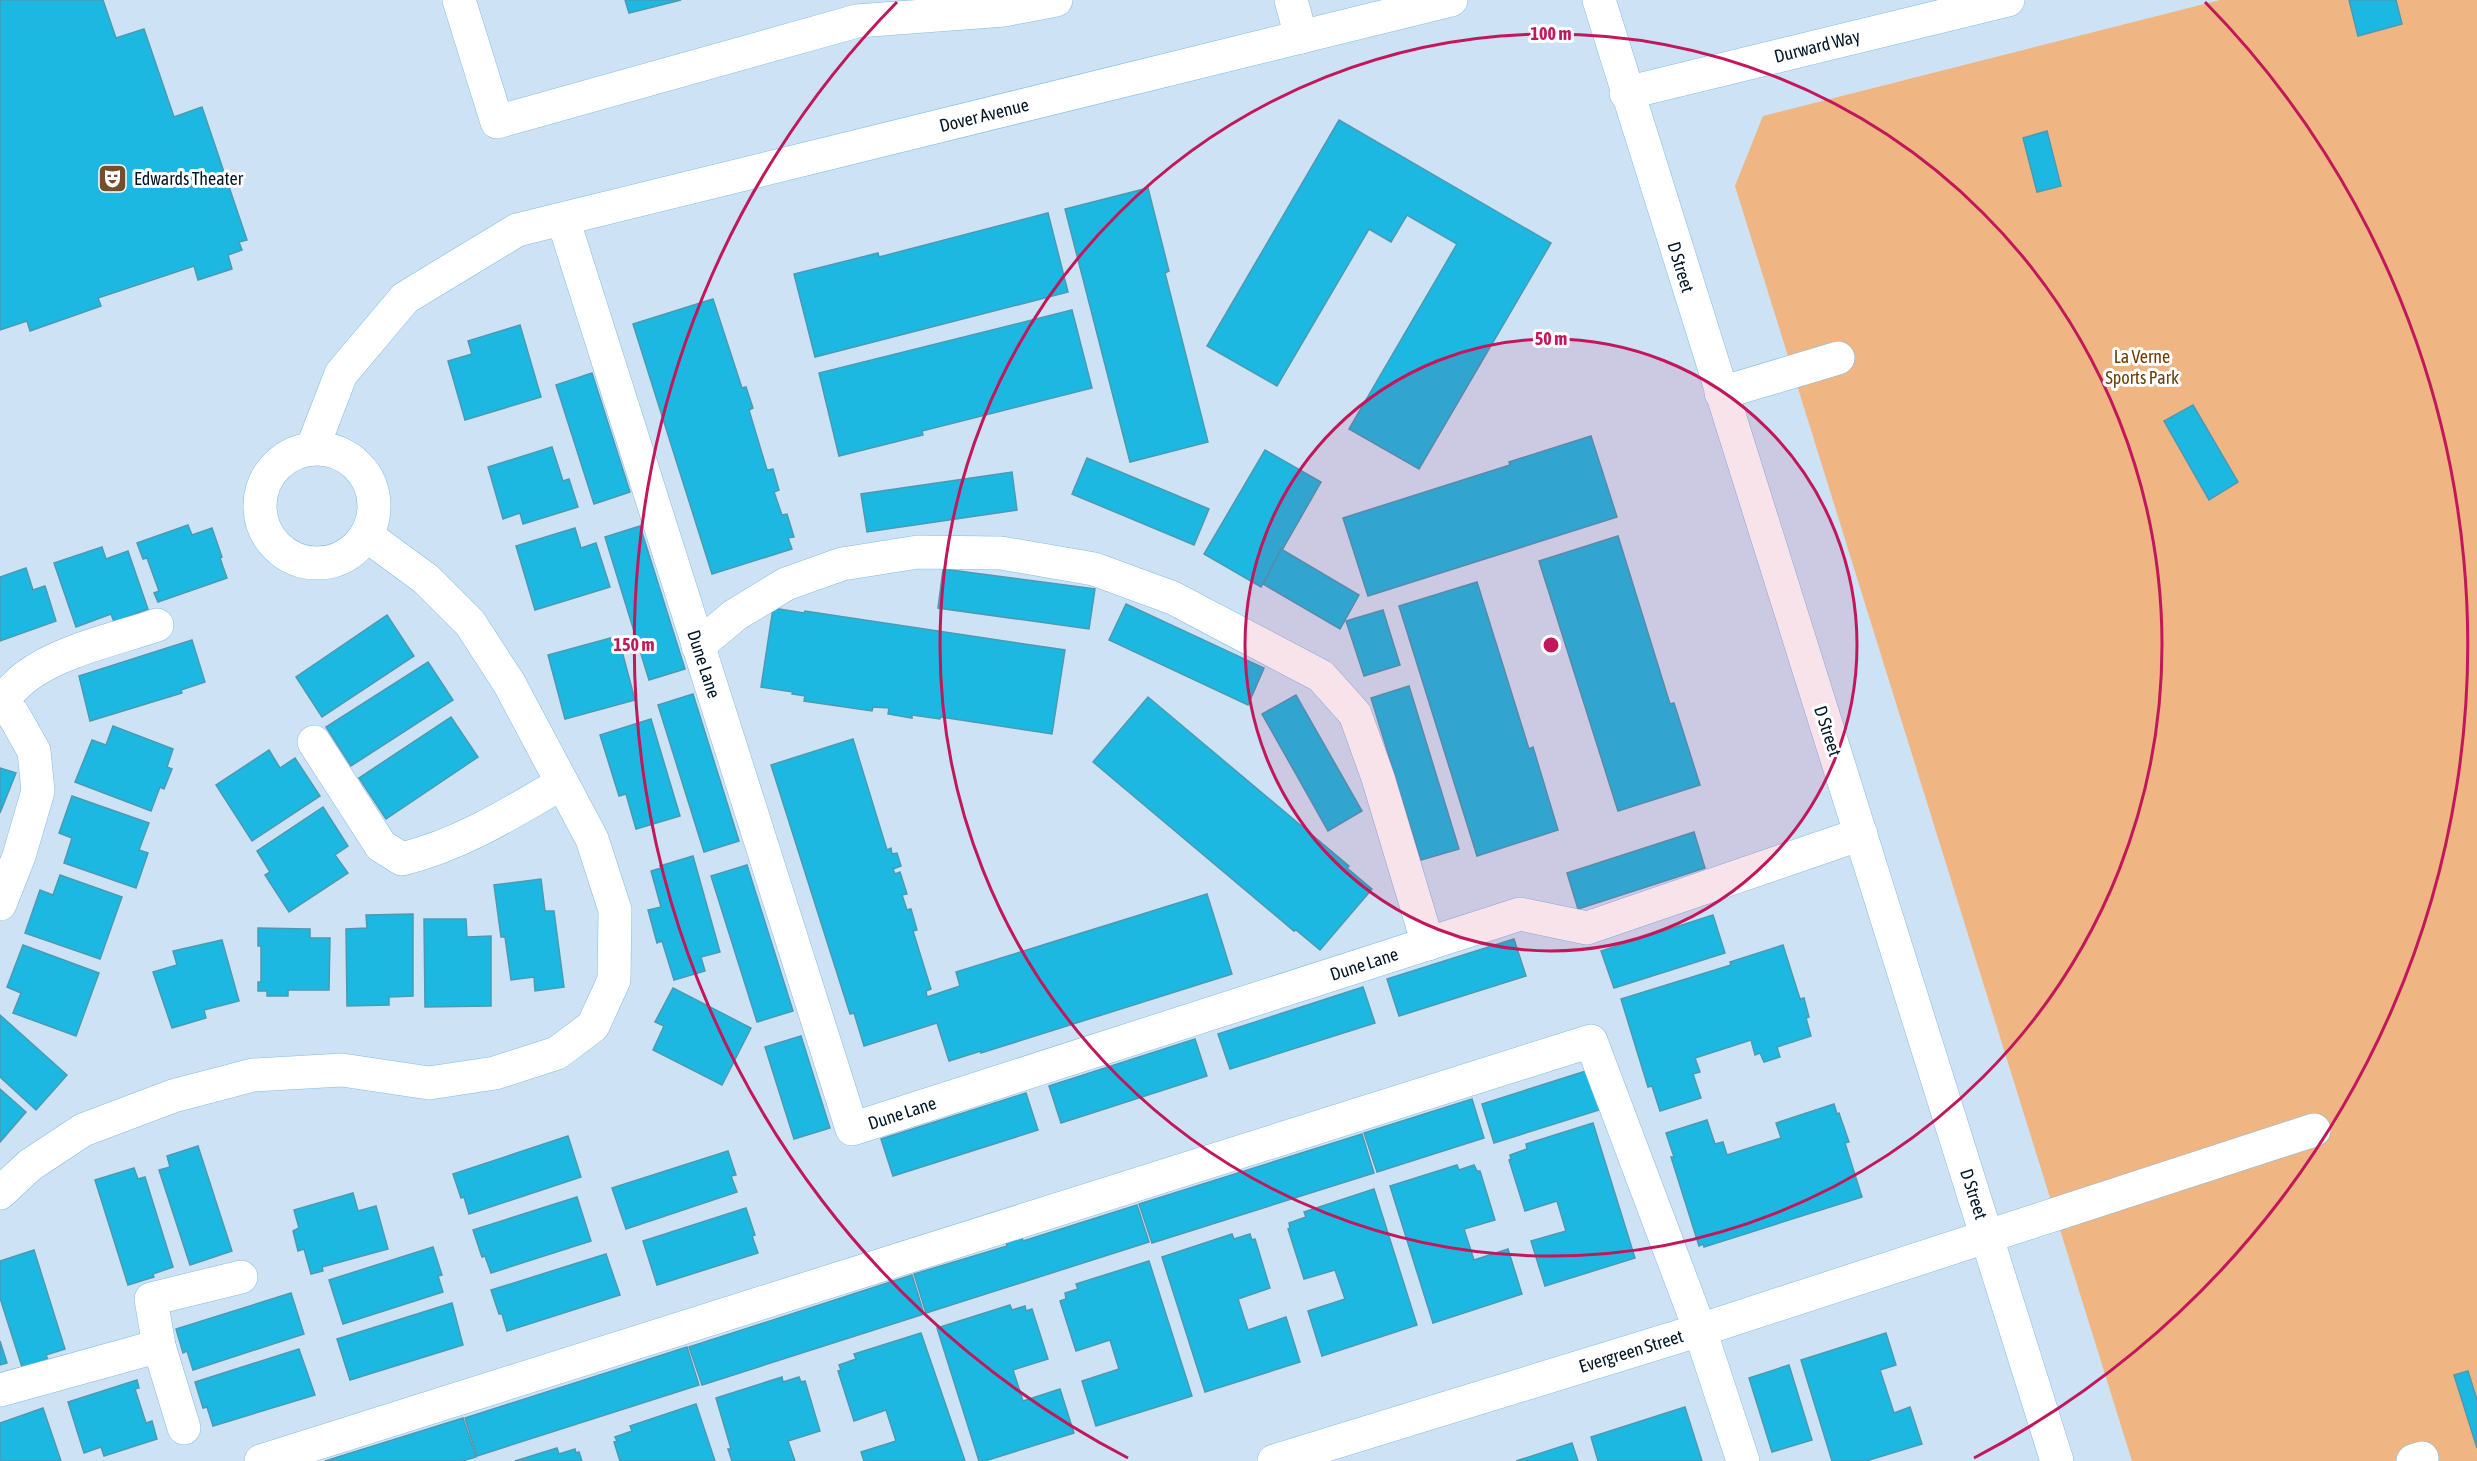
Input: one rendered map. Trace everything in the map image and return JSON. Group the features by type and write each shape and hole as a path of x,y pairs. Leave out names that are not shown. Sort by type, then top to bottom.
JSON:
{"street":[{"path":"459,0 497,122 857,21 1004,10 1056,0"},
{"path":"1291,0 1301,37"},
{"name":"Dover Avenue","path":"312,449 341,374 405,298 517,231 1451,0"},
{"name":"D Street","path":"1599,0 1626,93 1988,1236 2057,1461"},
{"name":"Durward Way","path":"1626,93 2008,0"},
{"name":"Dune Lane","path":"562,219 852,1129 1520,914 1587,928 1861,834"},
{"path":"1721,393 1838,358"},
{"path":"312,449 335,451 355,462 369,479 375,501 372,524 361,543 344,557 322,563 299,561 280,550 266,533 259,511 262,489 273,469 290,455 312,449"},
{"path":"0,1193 30,1165 83,1130 184,1093 254,1075 342,1070 429,1083 495,1073 556,1053 593,1026 614,980 615,910 592,839 509,683 470,623 426,579 366,535"},
{"path":"698,646 735,615 786,584 842,564 918,552 1001,553 1094,569 1173,598 1321,676 1355,714 1378,778 1428,944"},
{"path":"0,904 19,856 38,791 34,751 13,714 0,704 26,676 40,668 70,654 157,625"},
{"path":"314,742 381,846 402,859 429,852 493,823 562,783"},
{"path":"261,1461 1591,1041 1700,1330 1743,1461"},
{"name":"Evergreen Street","path":"1274,1461 1700,1330 2314,1130"},
{"path":"184,1428 159,1346 151,1299 241,1277"},
{"path":"0,1389 159,1346"}],"green space":[{"name":"La Verne Sports Park","path":"2220,0 2477,0 2477,1461 2132,1461 1735,186 1763,116"}],"building":[{"name":"Edwards Theater","path":"0,0 103,0 116,38 144,29 174,117 202,107 247,240 239,242 242,250 228,255 232,269 198,280 194,266 98,298 101,306 30,331 27,321 0,330"},
{"path":"625,0 681,0 629,13"},
{"path":"2349,0 2396,0 2402,24 2358,36"},
{"path":"1339,120 1551,243 1419,469 1349,429 1457,244 1407,215 1391,242 1369,229 1277,386 1207,346"},
{"path":"2047,131 2061,186 2037,192 2023,138"},
{"path":"1148,188 1169,271 1165,273 1208,442 1130,462 1065,209"},
{"path":"1048,213 1068,292 815,357 794,274 878,253 879,257"},
{"path":"713,299 742,388 746,387 753,408 749,410 767,470 773,469 779,490 774,492 782,515 787,514 794,537 788,538 792,549 712,574 633,324"},
{"path":"1072,310 1092,388 922,431 923,435 839,456 819,373"},
{"path":"520,325 541,397 465,420 448,361 472,354 468,341"},
{"path":"592,373 630,492 594,504 556,385"},
{"path":"2193,405 2238,482 2209,500 2164,421"},
{"path":"1591,436 1617,517 1368,596 1343,518 1510,465 1509,462"},
{"path":"552,447 563,481 569,479 578,507 523,524 520,513 503,519 488,467"},
{"path":"1265,450 1321,482 1261,587 1204,554"},
{"path":"1087,458 1209,509 1194,545 1072,494"},
{"path":"1012,472 1017,510 867,532 861,494"},
{"path":"188,525 192,535 212,528 227,578 158,602 154,593 159,591 147,558 143,559 137,543"},
{"path":"640,526 685,669 649,680 605,537"},
{"path":"575,528 581,548 596,543 610,587 535,610 516,546"},
{"path":"1618,536 1670,704 1674,703 1700,785 1618,811 1539,561"},
{"path":"102,547 106,559 128,551 148,609 114,622 111,614 76,627 54,563"},
{"path":"1281,549 1359,595 1340,629 1263,584"},
{"path":"26,568 33,590 45,586 56,621 0,641 0,577"},
{"path":"943,569 1095,589 1089,629 938,608"},
{"path":"1477,582 1529,749 1533,747 1558,830 1477,856 1399,606"},
{"path":"1126,604 1264,668 1248,705 1109,640"},
{"path":"773,608 1065,650 1052,734 941,717 940,719 912,715 912,718 888,714 889,708 873,707 872,711 804,701 805,696 792,694 793,692 761,687"},
{"path":"1383,610 1400,665 1364,676 1346,621"},
{"path":"387,615 414,656 322,717 296,677"},
{"path":"618,636 635,700 565,719 548,655"},
{"path":"192,640 205,682 181,690 182,693 90,721 79,676"},
{"path":"428,662 453,700 351,766 326,727"},
{"path":"1409,686 1459,849 1421,860 1371,698"},
{"path":"693,694 739,841 704,852 658,705"},
{"path":"1296,695 1362,811 1328,831 1262,714"},
{"path":"1148,697 1349,866 1347,868 1372,889 1320,950 1296,930 1294,931 1093,762"},
{"path":"451,717 478,757 386,819 359,778"},
{"path":"651,719 680,816 636,829 626,794 619,796 600,735"},
{"path":"113,726 173,749 167,767 172,769 164,789 160,787 151,811 75,782 92,740 106,745"},
{"path":"853,739 887,850 891,848 892,854 897,853 901,866 893,869 895,874 900,872 907,894 902,895 907,910 911,909 917,930 913,931 931,989 926,991 927,997 960,986 956,972 1207,894 1232,974 949,1061 937,1023 864,1046 854,1013 850,1014 771,765"},
{"path":"269,750 280,768 295,758 320,796 252,841 216,785"},
{"path":"0,768 16,773 0,813"},
{"path":"72,796 149,823 139,850 148,853 136,888 64,863 72,838 59,833"},
{"path":"323,807 348,846 335,855 348,873 289,912 265,875 270,872 257,851"},
{"path":"1694,832 1705,868 1578,909 1567,873"},
{"path":"693,856 720,952 701,957 705,971 674,980 662,941 657,943 648,910 661,907 651,871"},
{"path":"747,865 793,1011 757,1022 711,876"},
{"path":"60,875 122,897 100,959 25,933 40,890 53,895"},
{"path":"541,879 545,911 554,911 564,987 535,991 534,977 511,980 505,937 501,937 494,885"},
{"path":"413,914 413,996 389,997 389,1005 347,1006 346,929 367,928 366,915"},
{"path":"1713,915 1725,953 1614,988 1601,951"},
{"path":"424,919 466,919 467,937 491,936 491,1006 425,1007"},
{"path":"258,928 310,929 310,938 330,938 329,990 288,990 288,996 267,996 267,991 258,991 258,982 261,982 261,946 258,946"},
{"path":"1514,939 1526,976 1399,1016 1387,979"},
{"path":"222,940 239,1001 204,1010 206,1018 172,1028 153,972 177,965 173,951"},
{"path":"23,945 99,973 76,1036 13,1013 21,993 7,987"},
{"path":"1783,945 1800,999 1804,998 1811,1036 1777,1047 1780,1057 1764,1062 1760,1053 1755,1055 1751,1040 1695,1058 1700,1072 1693,1074 1701,1098 1660,1111 1652,1086 1648,1087 1621,999 1731,965 1730,962"},
{"path":"1363,987 1375,1023 1230,1069 1218,1034"},
{"path":"673,988 751,1028 722,1085 653,1050 664,1026 655,1022"},
{"path":"0,1015 67,1075 36,1110 0,1077"},
{"path":"801,1036 830,1128 794,1139 765,1047"},
{"path":"1195,1039 1207,1076 1061,1123 1049,1086"},
{"path":"1589,1070 1602,1109 1494,1143 1482,1104"},
{"path":"0,1089 26,1112 0,1142"},
{"path":"1026,1093 1038,1130 893,1176 881,1139"},
{"path":"1472,1099 1484,1138 1377,1172 1364,1133"},
{"path":"1834,1104 1849,1142 1845,1143 1862,1197 1704,1247 1703,1244 1699,1246 1671,1157 1674,1157 1666,1133 1707,1120 1715,1144 1723,1142 1727,1155 1781,1138 1776,1123"},
{"path":"1593,1123 1635,1258 1545,1286 1531,1241 1566,1231 1557,1201 1525,1211 1509,1160 1510,1155 1527,1149 1526,1144"},
{"path":"1362,1134 1374,1173 1152,1243 1139,1204"},
{"path":"568,1136 581,1177 469,1214 453,1174"},
{"path":"198,1146 232,1251 190,1265 159,1170 170,1167 167,1156"},
{"path":"728,1151 736,1175 731,1176 737,1192 626,1229 612,1188"},
{"path":"1457,1165 1459,1170 1474,1165 1477,1171 1480,1171 1495,1220 1464,1229 1474,1260 1508,1249 1522,1294 1433,1323 1390,1186"},
{"path":"134,1168 138,1179 145,1177 173,1267 153,1274 154,1277 128,1285 95,1180"},
{"path":"1374,1189 1417,1325 1322,1356 1308,1311 1345,1299 1335,1270 1304,1279 1288,1229 1290,1228 1289,1223 1306,1217 1304,1212"},
{"path":"353,1193 358,1211 376,1206 388,1249 322,1267 323,1271 311,1274 304,1249 298,1251 293,1231 299,1228 294,1210"},
{"path":"577,1197 591,1241 491,1273 485,1256 482,1257 473,1230"},
{"path":"1137,1205 1149,1242 926,1313 914,1274 1007,1246 1006,1242 1022,1237 1023,1241"},
{"path":"746,1208 758,1253 657,1285 643,1241"},
{"path":"1232,1234 1234,1239 1250,1234 1252,1240 1255,1239 1270,1288 1238,1299 1248,1330 1286,1317 1300,1362 1205,1392 1162,1257"},
{"path":"433,1247 442,1275 438,1276 443,1292 343,1324 329,1280"},
{"path":"34,1250 65,1349 46,1355 48,1360 22,1367 0,1298 0,1261"},
{"path":"606,1254 620,1295 507,1331 491,1290"},
{"path":"1149,1261 1192,1396 1096,1426 1082,1381 1119,1369 1110,1340 1076,1351 1060,1301 1066,1299 1065,1293 1078,1289 1076,1284"},
{"path":"912,1275 924,1314 702,1385 689,1347"},
{"path":"291,1293 304,1334 193,1370 187,1351 183,1353 176,1329"},
{"path":"452,1303 463,1345 350,1380 337,1339"},
{"path":"1010,1305 1012,1310 1025,1306 1026,1311 1032,1309 1048,1359 1013,1370 1023,1401 1060,1389 1074,1433 979,1461 937,1328"},
{"path":"921,1333 965,1461 864,1461 861,1452 896,1441 886,1410 854,1421 838,1371 841,1370 839,1365 856,1359 854,1354"},
{"path":"1886,1333 1896,1365 1880,1370 1894,1413 1910,1407 1922,1444 1866,1461 1832,1461 1801,1360"},
{"path":"0,1341 7,1363 0,1365"},
{"path":"687,1347 699,1385 477,1456 465,1418"},
{"path":"299,1349 315,1395 213,1426 207,1407 203,1408 195,1382"},
{"path":"1789,1365 1812,1440 1772,1452 1749,1378"},
{"path":"2468,1371 2477,1400 2477,1448 2454,1375"},
{"path":"782,1377 783,1382 799,1377 801,1382 805,1381 820,1431 788,1441 795,1461 732,1461 728,1449 731,1449 716,1398"},
{"path":"137,1380 139,1388 135,1389 146,1423 152,1421 157,1439 104,1456 101,1447 84,1453 68,1402"},
{"path":"696,1404 715,1461 620,1461 614,1442 617,1441 615,1437 632,1431 630,1426"},
{"path":"1685,1407 1702,1461 1598,1461 1591,1437"},
{"path":"43,1408 61,1461 0,1461 0,1423"},
{"path":"463,1418 476,1457 462,1461 325,1461"},
{"path":"1572,1443 1578,1461 1516,1461"},
{"path":"557,1448 559,1454 575,1449 576,1453 579,1452 582,1461 515,1461"}],"place":[{"name":"Edwards Theater","path":"113,178"}]}
